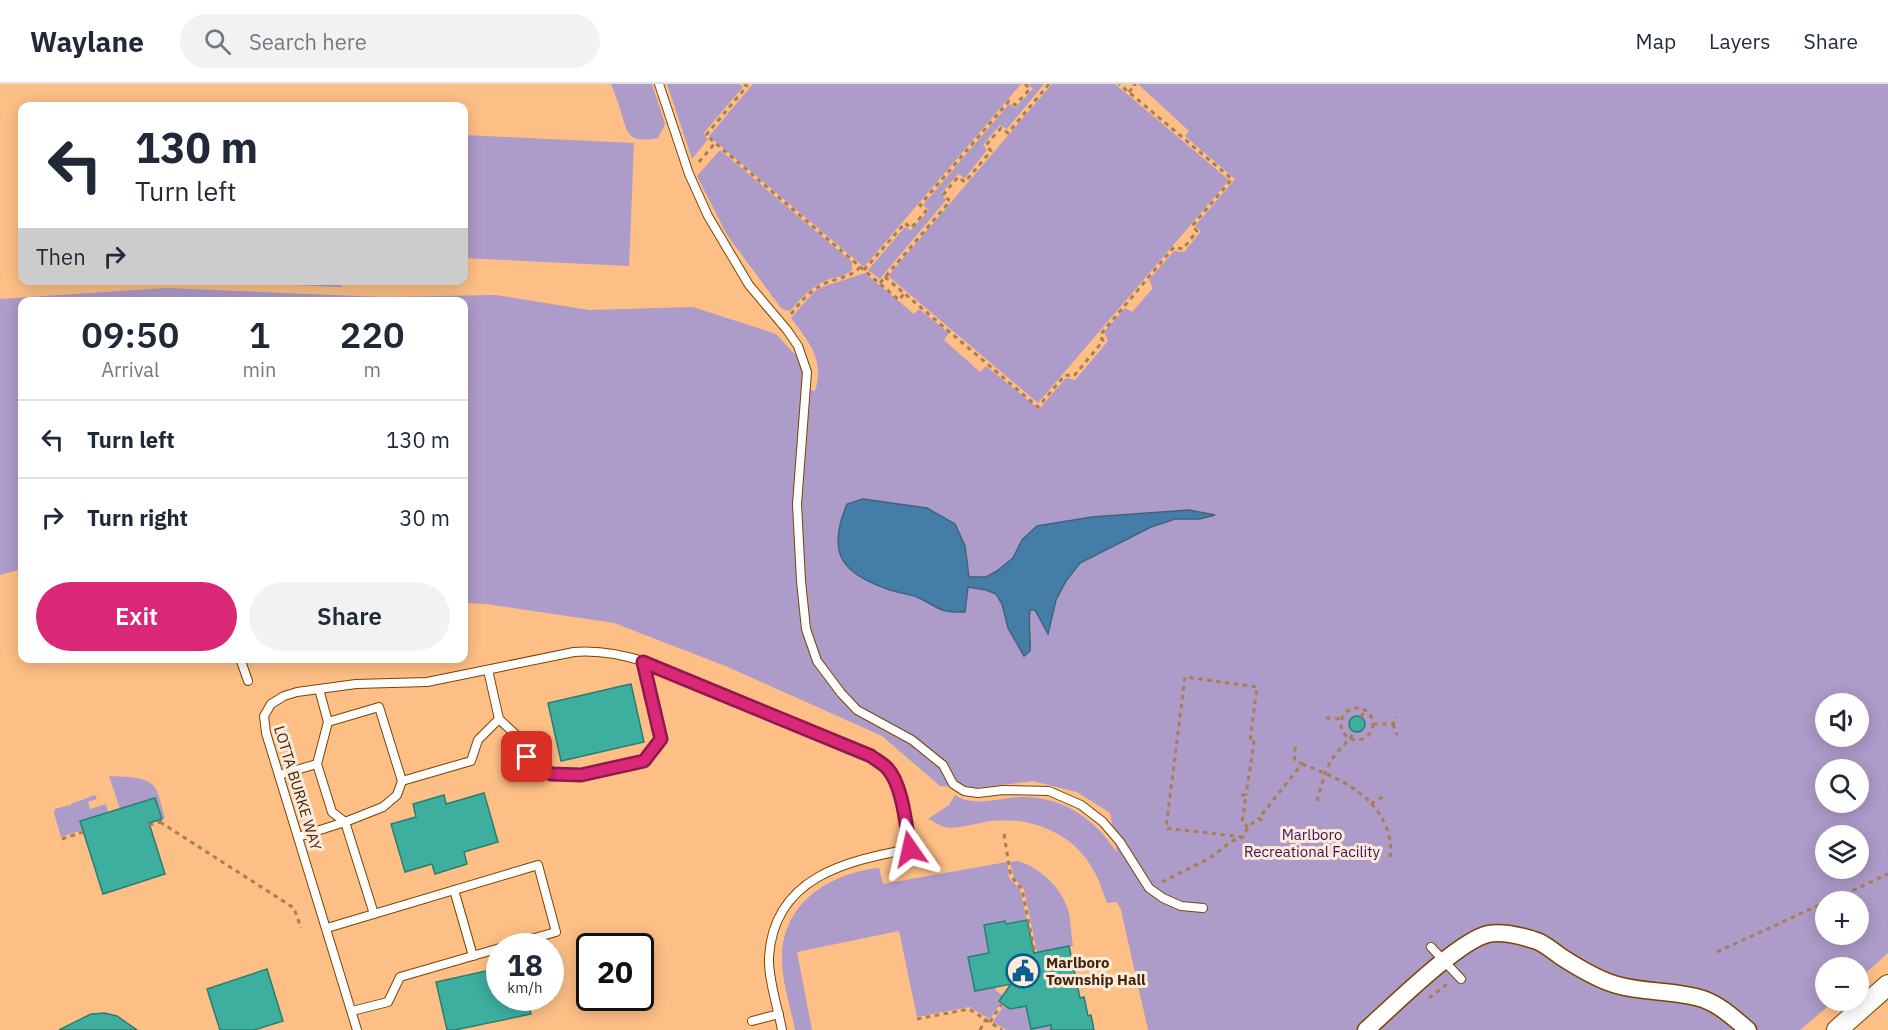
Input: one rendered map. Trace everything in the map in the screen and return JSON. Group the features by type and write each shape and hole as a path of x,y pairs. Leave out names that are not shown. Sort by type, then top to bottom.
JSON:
{"street":[{"path":"1366,1030 1473,939 1489,934 1505,933 1538,942 1574,965 1615,985 1704,999 1727,1012 1748,1030"},
{"path":"1837,1030 1888,985"}],"lane":[{"path":"659,84 689,174 708,216 749,285 798,346 807,372 798,514 806,629 817,661 857,710 912,740 943,765 953,784 964,791 978,793 1003,790 1049,791 1082,805 1103,822 1120,842 1149,888 1163,898 1181,906 1203,908"},
{"name":"LOTTA BURKE WAY","path":"357,1030 266,733 264,716 271,704 284,696 320,689 356,684 427,682 592,650 643,662 871,756 894,778 910,849 874,856 832,869 804,885 790,899 777,923 769,956 779,1014"},
{"path":"488,670 499,719 515,734 527,757 551,774 581,775 644,761 661,739 643,662"},
{"path":"242,663 248,681"},
{"path":"320,689 328,722 317,764 332,812 345,822 374,914"},
{"path":"298,837 383,807 397,795 402,781 379,707 328,722"},
{"path":"402,781 471,761 478,740 499,719"},
{"path":"279,775 317,764"},
{"path":"327,928 538,865 556,932 552,933"},
{"path":"454,890 473,956"},
{"path":"1431,947 1461,979"},
{"path":"352,1011 388,1002 400,977 486,952"},
{"path":"752,1021 779,1014 782,1030"}],"path":[{"path":"744,84 747,86 706,135 899,300 905,292"},
{"path":"864,270 905,224 911,228 926,211 920,205 1009,101 1015,105 1030,89 1024,84"},
{"path":"880,283 950,201 943,195 958,177 965,182 991,151 986,145 1001,128 1008,133 1049,84"},
{"path":"885,277 1038,407 1065,375 1074,376 1102,341 1100,335 1173,247 1183,249 1197,231 1192,226 1232,179 1119,84"},
{"path":"1129,92 1135,85 1133,84"},
{"path":"689,174 715,143"},
{"path":"782,324 819,286 855,274 860,267"},
{"path":"1243,837 1166,828 1185,677 1257,687 1250,742 1254,742 1242,822 1248,827"},
{"path":"1353,708 1365,710 1371,716 1372,730 1360,740 1350,738 1342,730 1342,719 1348,710 1353,708"},
{"path":"1361,717 1365,710"},
{"path":"1392,724 1396,717"},
{"path":"1326,718 1342,719"},
{"path":"1373,724 1392,724"},
{"path":"1392,724 1397,735"},
{"path":"1317,801 1331,760 1354,732"},
{"path":"1296,746 1295,760 1356,790 1371,804 1382,817 1387,830 1391,842 1390,857"},
{"path":"1149,888 1210,858 1229,843 1243,837 1248,827 1261,820 1302,764"},
{"path":"1240,795 1246,795"},
{"path":"1371,804 1384,796"},
{"path":"149,825 166,820"},
{"path":"160,822 294,908 301,928"},
{"path":"62,838 83,832"},
{"path":"1004,834 1011,877 1022,889 1035,952"},
{"path":"1229,843 1230,852"},
{"path":"1851,891 1888,874"},
{"path":"1717,952 1815,907"},
{"path":"980,1030 1002,1004"},
{"path":"917,1019 969,1009 1002,1030"}],"green space":[{"path":"611,84 652,84 665,124 658,138 641,140 628,133"},
{"path":"667,84 739,84 743,87 703,134 708,139 692,159"},
{"path":"753,84 1021,84 864,267 709,136"},
{"path":"1028,84 1044,84 1007,129 1000,125 983,145 987,150 965,178 958,174 941,194 946,200 880,279 868,270 905,227 911,230 929,210 923,205 1009,104 1015,108 1033,89"},
{"path":"1052,84 1115,84 1229,180 1038,403 888,276"},
{"name":"Marlboro Recreational Facility","path":"1138,84 1888,84 1888,953 1869,970 1869,957 1815,957 1815,1011 1822,1011 1800,1030 1148,1030 1121,910 1117,902 1107,903 1095,873 1087,859 1076,848 1051,830 1021,822 990,821 949,828 928,819 949,805 955,795 975,801 1022,797 1047,800 1080,814 1102,833 1117,852 1110,813 1077,792 1033,781 977,788 940,786 882,736 728,667 614,623 468,603 468,297 383,297 496,295 589,310 693,307 776,334 803,363 809,389 815,391 818,380 817,361 809,343 791,318 814,292 822,287 865,273 914,314 919,309 949,333 944,340 980,372 986,366 1039,409 1066,378 1075,380 1108,341 1104,332 1125,308 1132,312 1153,288 1149,280 1174,251 1184,252 1201,231 1195,226 1235,179 1185,136 1189,131"},
{"path":"468,135 634,143 629,266 468,258"},
{"path":"720,150 852,262 852,270 815,286 791,310 781,308 727,235 697,176"},
{"path":"296,285 342,285 342,287"},
{"path":"166,288 383,297 30,297"},
{"path":"18,298 18,570 0,575 0,299"},
{"path":"109,776 141,779 153,784 165,818 120,809"},
{"path":"95,795 97,799 88,802 90,809 106,804 108,812 80,821 83,830 61,837 54,813 55,809 69,805 70,807 71,804"},
{"path":"1018,861 1043,874 1062,896 1069,913 1073,946 1037,952 1024,889 1014,878 1010,862"},
{"path":"1007,862 1009,878 1020,889 1027,920 984,925 989,953 968,957 996,991 1003,995 999,1002 1001,1003 990,1019 969,1007 917,1017 899,931 797,952 812,1030 795,1030 782,965 784,937 800,906 813,894 843,876 879,868 883,884"},
{"path":"1011,1000 1026,1006 1032,1029 1060,1024 1061,1030 1006,1030 993,1022 1004,1005 1006,1006"}],"water":[{"path":"863,499 927,508 955,524 965,546 969,577 986,577 997,571 1013,558 1022,540 1037,526 1092,517 1189,510 1215,515 1200,519 1175,519 1151,527 1080,563 1066,581 1056,600 1048,634 1035,610 1030,610 1030,651 1024,656 1008,628 1002,604 996,594 968,587 965,612 949,611 939,609 917,597 874,584 850,569 839,549 838,536 847,504"}],"building":[{"path":"631,684 644,742 561,761 548,703"},
{"path":"1354,716 1360,716 1365,724 1363,730 1354,732 1349,727 1349,721"},
{"path":"484,793 498,842 464,852 467,864 435,874 432,864 405,872 391,824 416,817 413,804 444,795 446,804"},
{"path":"155,798 162,819 149,823 165,874 103,894 80,821"},
{"name":"Marlboro Township Hall","path":"1027,920 1034,953 1069,946 1080,998 1084,997 1094,1030 1051,1030 1051,1025 1031,1029 1026,1006 1010,1009 999,1001 1011,984 975,991 968,957 989,953 984,925"},
{"path":"267,969 283,1021 254,1030 220,1030 207,989"},
{"path":"486,971 486,1011 530,1011 531,1014 447,1030 436,982"},
{"path":"104,1013 117,1016 137,1030 59,1030 91,1014"}],"place":[{"name":"Marlboro Township Hall","path":"1023,971"}],"route":[{"path":"527,757 551,774 581,775 644,761 661,739 643,662 871,756 894,778 910,849"}]}
